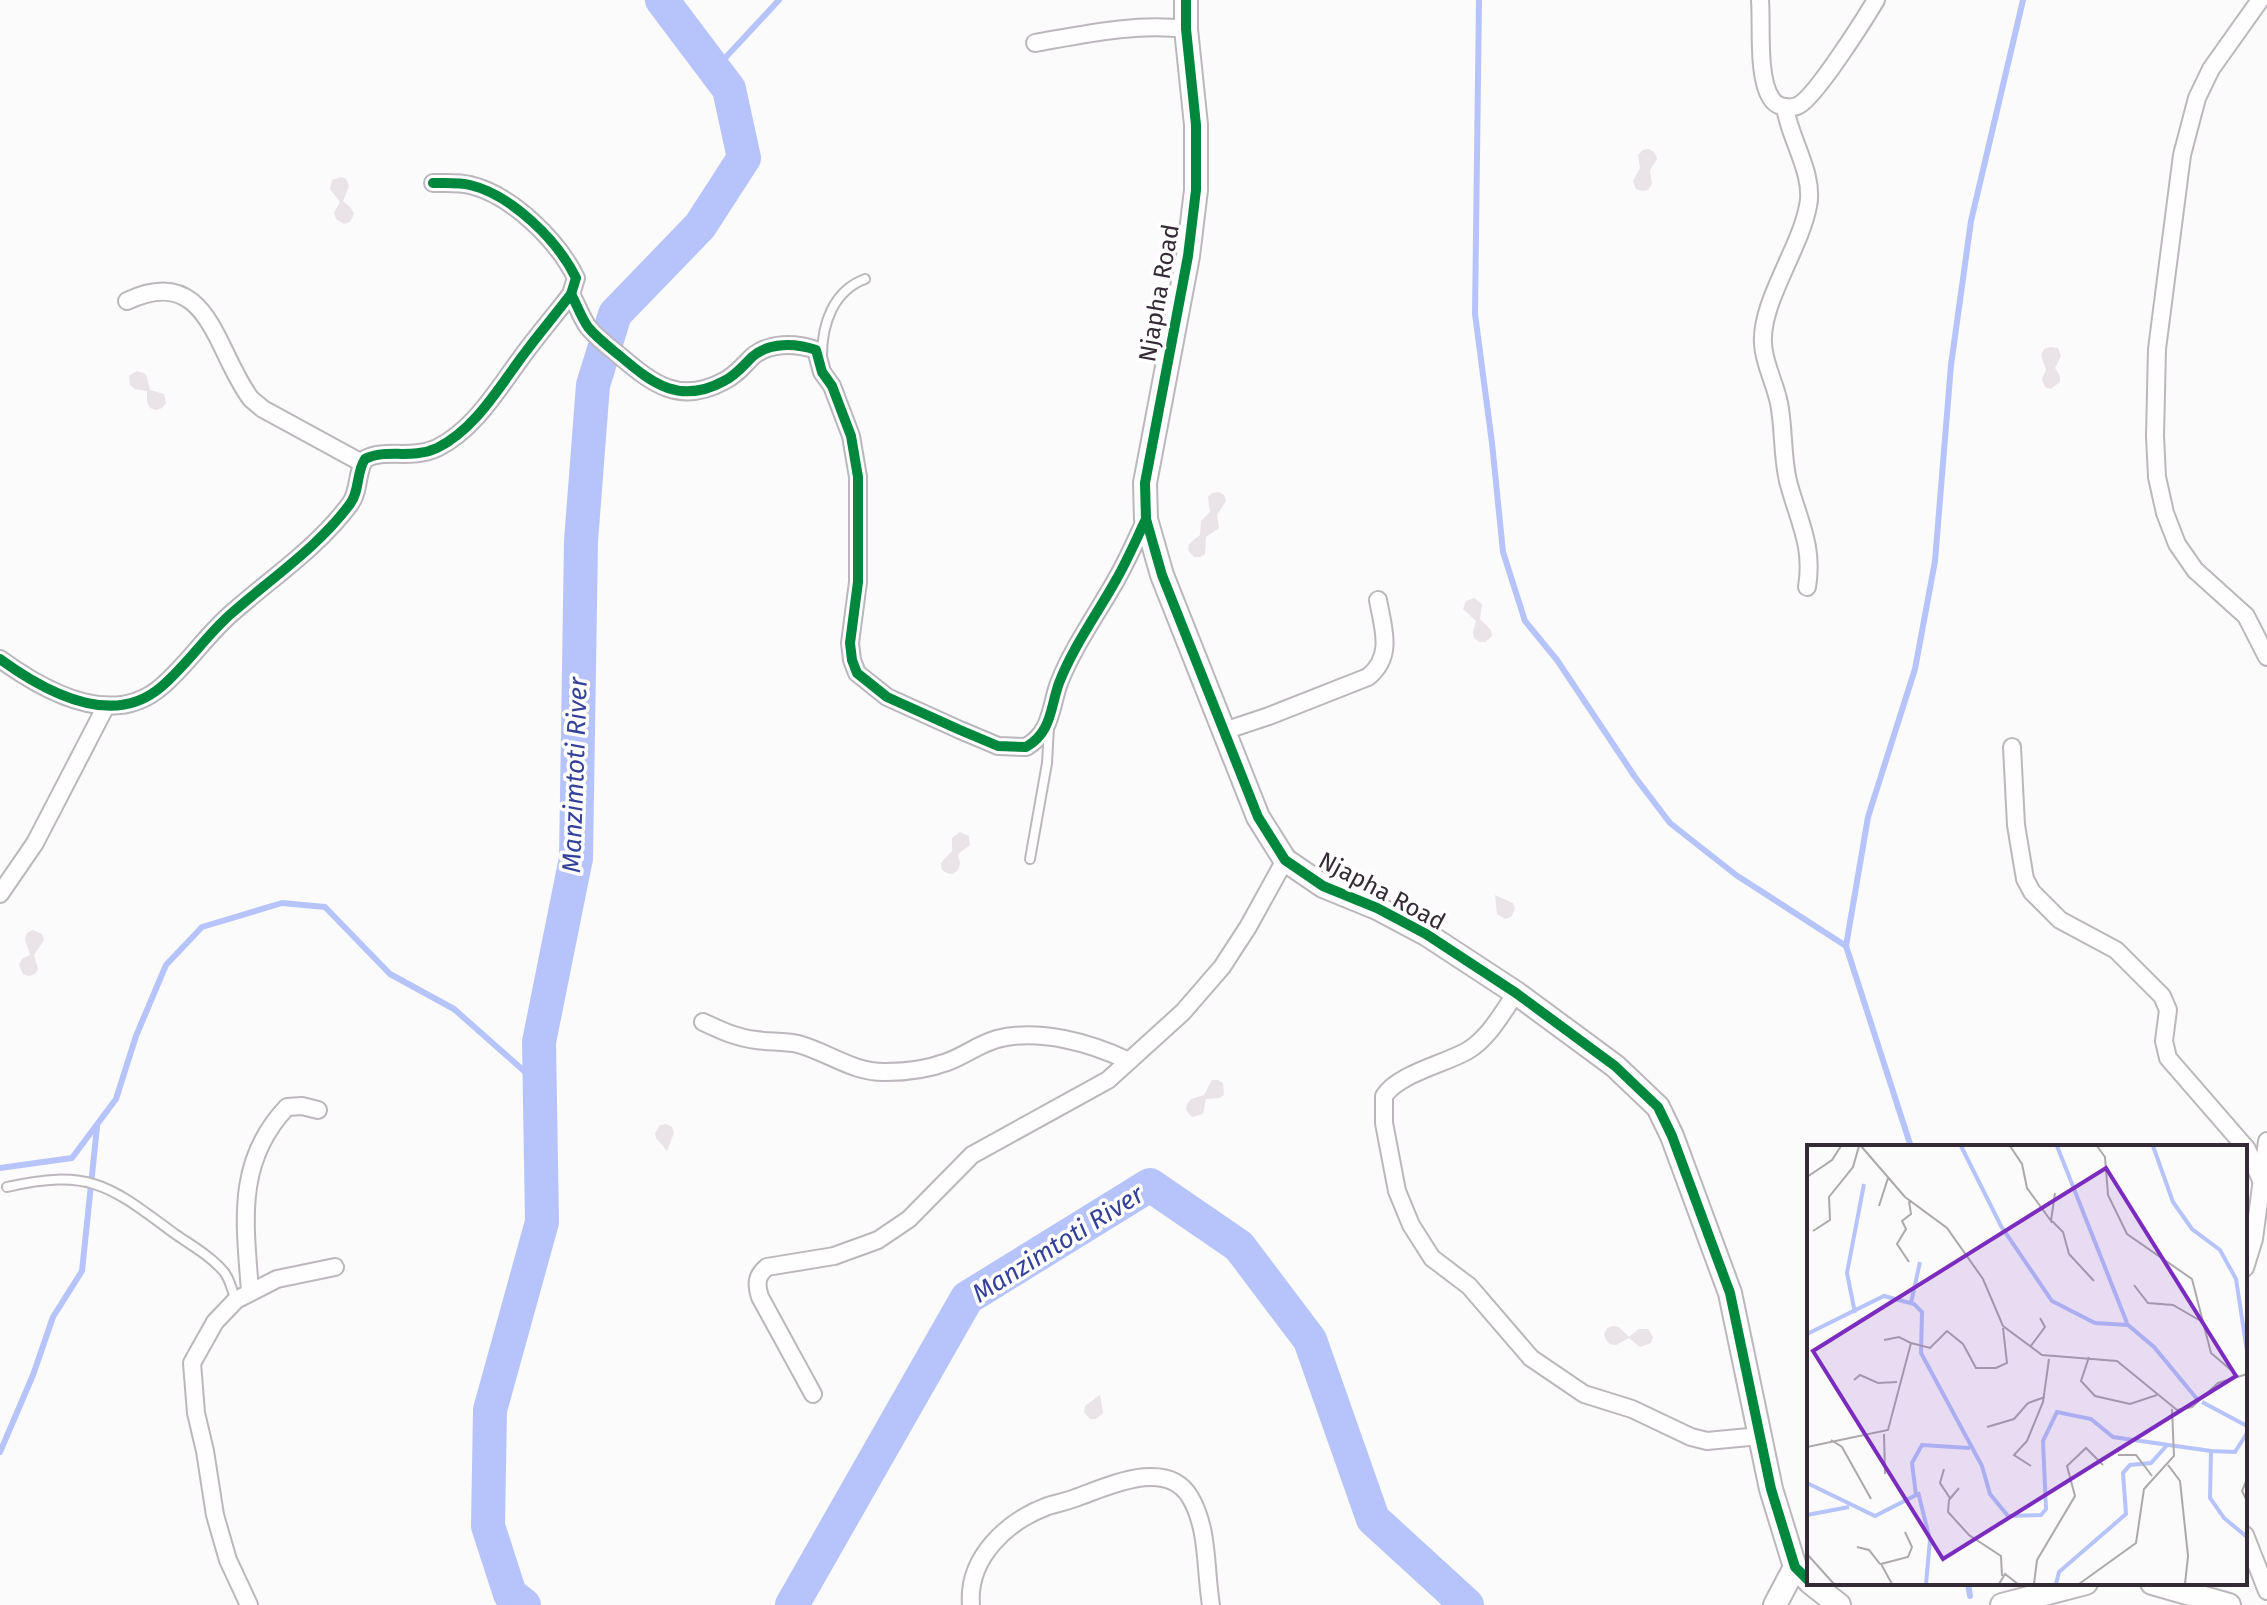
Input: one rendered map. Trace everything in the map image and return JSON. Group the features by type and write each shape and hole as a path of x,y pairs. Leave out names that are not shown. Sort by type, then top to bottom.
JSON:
{"street":[{"name":"Njapha Road","path":"1186,0 1196,125 1196,190 1188,256 1145,483 1146,519 1162,575 1258,817 1285,860 1323,886 1377,908 1426,934 1516,993 1615,1066 1658,1107 1672,1136 1730,1293 1771,1489 1805,1577"},
{"path":"1760,0 1765,83 1774,102 1785,107 1797,106 1806,99 1876,0"},
{"path":"2260,0 2211,69 2197,98 2182,155 2157,349 2155,436 2157,477 2165,513 2177,544 2195,570 2246,616 2267,657"},
{"path":"1035,43 1127,27 1186,29"},
{"path":"1785,107 1810,191 1809,206 1767,312 1763,346 1779,401 1787,479 1806,535 1810,568 1807,587"},
{"path":"0,659 90,706 140,699 158,689 232,613 282,574 352,502 359,485 362,463 373,455 422,454 453,438 480,413 571,294 576,278 552,241 527,217 469,184 433,183"},
{"path":"127,301 157,290 170,290 182,295 207,318 251,399 263,409 362,463"},
{"path":"571,294 594,334 664,388 678,391 701,389 725,381 755,354 767,348 792,345 816,350 822,372 832,386 851,436 858,477 858,582 850,643 857,673 887,697 998,746 1026,747 1039,738 1049,722 1058,685 1146,519"},
{"path":"1224,731 1368,677 1377,670 1385,653 1378,600"},
{"path":"0,894 35,843 106,706"},
{"path":"2012,747 2016,825 2025,879 2032,892 2060,920 2116,950 2162,996 2168,1010 2164,1041 2168,1058 2244,1145"},
{"path":"813,1394 760,1297 756,1284 760,1273 767,1267 834,1256 878,1240 909,1219 972,1155 1108,1080 1183,1012 1222,967 1285,860"},
{"path":"1516,993 1491,1029 1476,1044 1396,1083 1384,1096 1384,1123 1397,1191 1411,1225 1432,1258 1469,1286 1531,1358 1584,1394 1632,1409 1691,1437 1707,1441 1760,1436"},
{"path":"703,1022 754,1040 799,1044 847,1065 884,1072 921,1069 946,1062 998,1039 1017,1037 1065,1040 1095,1047 1129,1061"},
{"path":"243,1296 245,1208 250,1170 258,1150 287,1107 302,1106 318,1110"},
{"path":"2247,1262 2254,1239 2267,1141"},
{"path":"2247,1149 2261,1180"},
{"path":"249,1605 228,1560 215,1515 192,1386 192,1363 215,1322 243,1296 277,1279 335,1267"},
{"path":"971,1605 970,1591 974,1576 986,1552 1018,1520 1047,1506 1140,1477 1167,1479 1190,1496 1204,1539 1211,1605"},
{"path":"2247,1540 2267,1591"},
{"path":"1775,1605 1805,1577"},
{"path":"1815,1585 1839,1605"},
{"path":"2002,1605 2078,1585"},
{"path":"2159,1585 2229,1605"}],"lane":[{"path":"822,372 822,338 829,315 843,291 865,279"},
{"path":"1030,859 1047,763 1049,722"},
{"path":"7,1187 41,1179 71,1179 111,1188 136,1203 225,1272 243,1296"}],"building":[{"path":"1649,149 1657,159 1650,170 1652,184 1648,190 1642,191 1636,189 1633,181 1640,168 1638,155"},
{"path":"346,179 349,186 343,201 354,214 350,222 344,224 336,219 334,213 340,202 330,189 332,180"},
{"path":"2058,348 2061,356 2055,368 2060,382 2051,389 2045,387 2042,379 2046,370 2041,355 2044,349"},
{"path":"137,371 146,374 150,390 164,394 166,403 162,408 150,408 147,391 130,385 129,376"},
{"path":"1219,492 1226,501 1217,515 1219,528 1206,537 1205,554 1194,557 1188,550 1189,544 1200,535 1201,521 1210,512 1208,497"},
{"path":"1474,598 1482,604 1480,619 1491,630 1492,636 1485,642 1474,638 1476,621 1463,609 1466,601"},
{"path":"960,832 969,836 970,845 958,854 958,870 953,874 947,873 942,870 941,863 952,851 952,838"},
{"path":"1495,895 1513,903 1515,909 1511,917 1505,919 1497,914"},
{"path":"33,930 42,934 44,940 34,955 38,969 29,976 23,974 19,965 22,959 30,955 25,939 27,933"},
{"path":"1212,1080 1223,1083 1224,1095 1206,1099 1203,1114 1192,1117 1186,1110 1187,1104 1191,1099 1204,1095"},
{"path":"660,1125 672,1127 674,1133 667,1151 655,1133"},
{"path":"1619,1327 1629,1337 1639,1329 1648,1329 1653,1337 1651,1343 1640,1347 1629,1338 1616,1345 1610,1344 1604,1334 1607,1328"},
{"path":"1100,1395 1103,1413 1096,1419 1090,1419 1084,1412 1085,1406"}],"waterway":[{"name":"Manzimtoti River","path":"524,1605 510,1594 488,1526 490,1410 542,1222 539,1042 576,858 581,541 593,385 615,314 700,226 744,158 729,89 662,0"},
{"path":"714,70 779,0"},
{"path":"1479,0 1475,314 1503,552 1525,621 1557,660 1635,777 1670,823 1736,875 1846,946 1910,1145"},
{"path":"1846,946 1868,817 1915,669 1935,561 1951,365 1971,221 2023,0"},
{"path":"0,1168 72,1158 116,1099 136,1036 166,965 202,927 282,903 325,907 390,974 454,1009 540,1085"},
{"path":"0,1452 33,1375 53,1317 82,1271 97,1127"},
{"name":"Manzimtoti River","path":"792,1605 967,1298 1150,1185 1239,1246 1310,1340 1373,1519 1467,1605"},
{"path":"1968,1585 1970,1596"}],"cycle path":[{"path":"1186,0 1196,125 1196,190 1188,256 1145,483 1146,519 1162,575 1258,817 1285,860 1323,886 1377,908 1426,934 1516,993 1615,1066 1658,1107 1672,1136 1730,1293 1771,1489 1795,1567 1807,1579"},
{"path":"0,659 37,683 79,701 121,705 142,699 171,678 224,621 337,520 353,499 365,459 381,454 418,453 437,448 474,420 571,294 576,278 546,235 502,199 470,185 433,183"},
{"path":"571,294 588,327 603,342 656,383 680,391 708,388 724,381 759,352 774,346 791,345 816,350 822,372 832,386 851,436 858,477 858,582 850,643 857,673 887,697 998,746 1026,747 1041,734 1065,670 1120,573 1146,519"}]}
